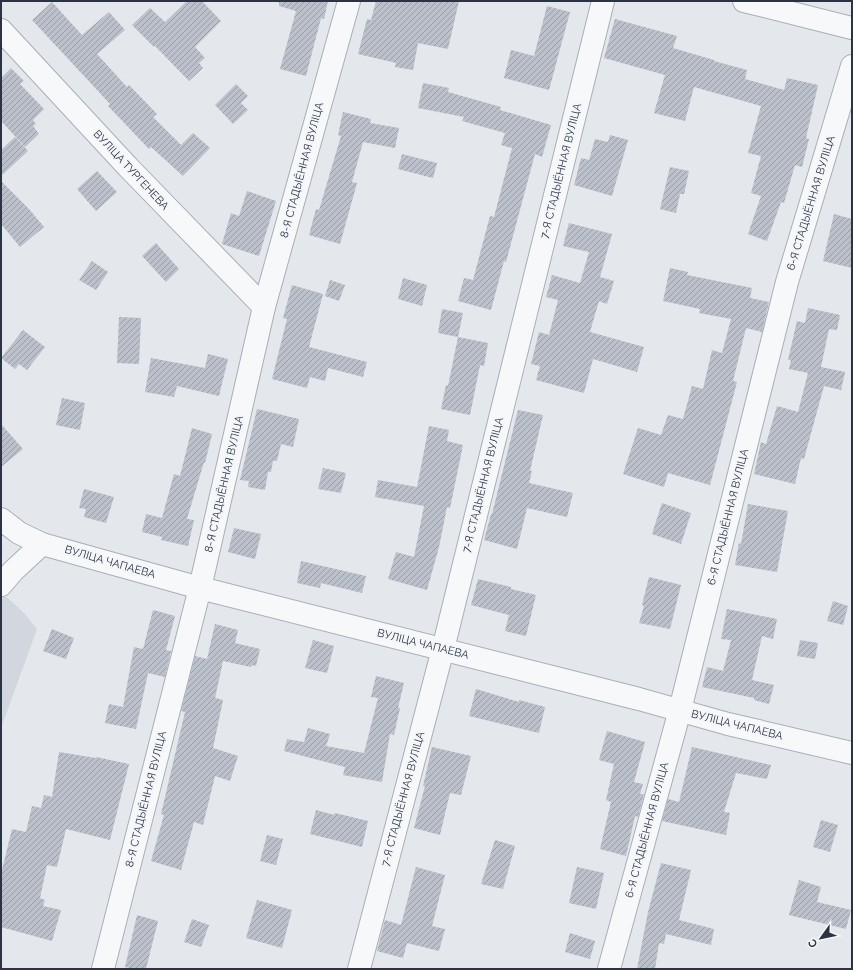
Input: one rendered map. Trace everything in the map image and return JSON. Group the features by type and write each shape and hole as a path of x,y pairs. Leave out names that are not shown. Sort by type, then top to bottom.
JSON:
{"street":[{"name":"8-Я СТАДЫЁННАЯ ВУЛІЦА","path":"103,969 200,588 264,308 348,1"},
{"name":"7-Я СТАДЫЁННАЯ ВУЛІЦА","path":"359,969 443,649 604,1"},
{"path":"744,1 852,28"},
{"name":"ВУЛІЦА ТУРГЕНЕВА","path":"2,33 128,167 264,308"},
{"name":"6-Я СТАДЫЁННАЯ ВУЛІЦА","path":"609,969 680,710 787,282 852,66"},
{"name":"ВУЛІЦА ЧАПАЕВА","path":"1,519 19,533 42,544 200,588 680,710 728,724 852,753"},
{"path":"1,585 13,570 42,544"}],"shaded area":[{"path":"1,592 23,612 37,629 1,728"}],"building":[{"path":"187,1 202,1 221,21 195,47 205,58 199,63 203,68 189,81 132,25 150,8 165,22"},
{"path":"279,1 328,1 324,19 321,18 306,76 280,69 296,11 279,6"},
{"path":"376,1 459,1 448,49 418,43 413,70 395,67 396,63 358,54 367,19 371,20"},
{"path":"52,2 82,35 109,12 125,30 97,54 127,87 129,85 157,114 153,117 181,145 193,133 210,148 183,176 151,147 149,149 108,106 110,104 32,20"},
{"path":"547,6 570,12 549,90 504,78 511,50 534,56"},
{"path":"615,19 677,36 673,48 747,70 745,79 784,90 787,78 818,85 806,138 809,139 802,167 795,165 784,203 781,202 767,241 748,234 761,196 751,193 761,156 748,153 761,106 694,87 685,121 654,113 665,75 604,58"},
{"path":"11,68 24,81 20,84 44,109 33,120 36,124 33,126 39,134 25,147 1,121 1,78"},
{"path":"423,83 449,88 448,92 501,107 500,110 551,125 542,157 535,154 506,262 504,261 491,310 458,301 464,278 473,280 490,216 494,217 512,148 501,145 505,133 462,121 464,117 418,108"},
{"path":"236,84 248,96 241,103 248,110 233,124 215,105"},
{"path":"343,112 371,119 370,123 399,128 395,148 363,142 352,182 357,183 340,244 309,235 316,209 319,210 341,136 338,135"},
{"path":"610,135 628,140 612,196 574,185 581,158 589,160 595,139 608,142"},
{"path":"15,137 28,151 1,176 1,150"},
{"path":"402,154 437,163 433,178 398,169"},
{"path":"670,167 689,171 684,194 680,194 676,213 660,209"},
{"path":"97,171 117,192 96,211 77,189"},
{"path":"1,181 29,209 44,227 20,247 1,224"},
{"path":"247,191 276,201 259,256 222,244 231,213 239,216"},
{"path":"834,214 852,219 852,268 823,261"},
{"path":"569,223 612,234 600,277 614,281 607,304 599,301 590,332 644,347 637,372 593,359 584,393 536,380 540,366 531,364 539,332 549,335 558,300 546,297 552,275 580,283 589,252 563,246"},
{"path":"156,243 179,269 166,282 142,256"},
{"path":"92,261 108,272 96,290 79,280"},
{"path":"670,268 688,272 687,275 752,288 750,298 769,302 762,332 746,328 733,381 737,382 710,485 668,473 664,487 623,474 638,428 661,435 668,415 683,419 692,386 703,389 712,350 722,353 731,319 699,313 700,309 663,301"},
{"path":"403,278 427,285 422,306 398,299"},
{"path":"330,280 345,285 339,301 325,296"},
{"path":"292,285 323,294 309,347 367,362 363,377 328,368 325,381 310,377 307,388 272,379 287,319 283,318"},
{"path":"808,308 840,315 837,330 829,329 821,367 845,372 841,390 824,386 804,459 801,458 795,484 754,474 761,442 766,444 777,406 798,412 808,373 789,369 791,360 788,360 797,321 805,323"},
{"path":"442,309 463,313 458,337 438,333"},
{"path":"119,317 141,318 139,364 117,363"},
{"path":"23,330 45,347 27,370 19,364 15,369 1,358"},
{"path":"458,337 488,343 484,366 480,365 470,415 441,409 446,385 448,386"},
{"path":"208,354 228,359 219,396 177,386 174,397 145,392 151,358 205,368"},
{"path":"62,398 85,403 80,430 56,425"},
{"path":"257,409 299,419 293,447 281,444 277,461 273,461 271,472 268,472 265,490 248,487 249,481 240,480"},
{"path":"518,410 543,415 530,471 532,471 529,483 573,493 567,517 527,508 517,549 484,540"},
{"path":"1,424 23,449 1,467"},
{"path":"429,426 449,430 447,441 463,445 450,508 447,507 439,547 427,590 388,579 396,552 414,557 424,506 375,497 378,480 417,487"},
{"path":"192,428 212,434 205,463 204,462 187,519 194,520 188,546 161,540 162,537 142,532 146,514 162,518 174,474 180,476"},
{"path":"323,468 346,473 341,493 318,489"},
{"path":"84,489 114,497 106,523 84,517 86,509 79,508"},
{"path":"662,503 691,513 681,544 652,534"},
{"path":"748,504 788,511 777,572 735,565 739,543 741,544"},
{"path":"234,528 261,534 255,559 228,552"},
{"path":"301,561 366,576 362,593 321,583 320,588 297,583"},
{"path":"649,577 681,585 670,629 639,623 644,606 642,605"},
{"path":"478,579 536,595 526,636 505,631 509,615 471,605"},
{"path":"833,601 848,606 843,625 827,621"},
{"path":"727,609 777,619 773,639 762,636 752,680 774,685 769,704 754,700 754,698 702,687 707,667 723,671 731,640 721,639"},
{"path":"153,610 175,616 166,650 171,651 165,677 148,673 136,729 105,723 109,704 123,707 134,647 143,649"},
{"path":"215,624 238,630 235,643 260,649 256,666 252,665 251,667 223,661 215,698 223,700 213,748 238,756 230,781 215,776 203,825 194,822 181,870 151,861 164,815 161,814 185,712 181,711 195,656 207,659"},
{"path":"52,629 74,638 66,659 43,651"},
{"path":"313,640 334,646 327,673 305,668"},
{"path":"800,640 818,643 815,659 797,656"},
{"path":"376,676 404,683 394,735 390,734 382,782 343,775 345,767 284,751 287,739 304,742 308,728 330,734 326,746 364,753 378,698 371,697"},
{"path":"476,689 519,702 519,700 545,707 539,733 469,716"},
{"path":"607,731 645,742 634,782 643,784 640,794 644,794 638,817 635,816 626,856 600,849 611,802 606,800 614,764 599,760"},
{"path":"432,747 471,756 461,795 450,793 440,835 414,828 425,786 423,786"},
{"path":"692,747 771,765 767,779 736,773 724,812 730,813 726,835 662,821 668,799 679,802"},
{"path":"59,752 96,757 129,764 110,840 66,829 57,867 47,865 40,898 45,900 43,906 61,910 52,941 1,927 1,874 12,829 26,832 32,806 41,808 44,795 52,797"},
{"path":"316,810 368,821 362,847 310,834"},
{"path":"821,820 838,825 830,852 813,847"},
{"path":"267,835 283,839 276,865 260,861"},
{"path":"495,840 515,846 503,889 481,884"},
{"path":"661,863 691,870 679,920 714,929 711,945 666,934 664,944 659,943 655,969 637,969 648,912"},
{"path":"416,867 445,875 432,926 445,929 439,951 407,943 403,958 377,951 385,920 401,925"},
{"path":"577,867 604,873 596,909 569,903"},
{"path":"799,880 821,887 817,902 851,910 846,929 789,915"},
{"path":"257,900 292,910 282,948 246,938"},
{"path":"137,915 158,921 146,969 125,967"},
{"path":"192,919 209,925 201,947 184,942"},
{"path":"570,933 595,941 590,959 565,952"}]}
